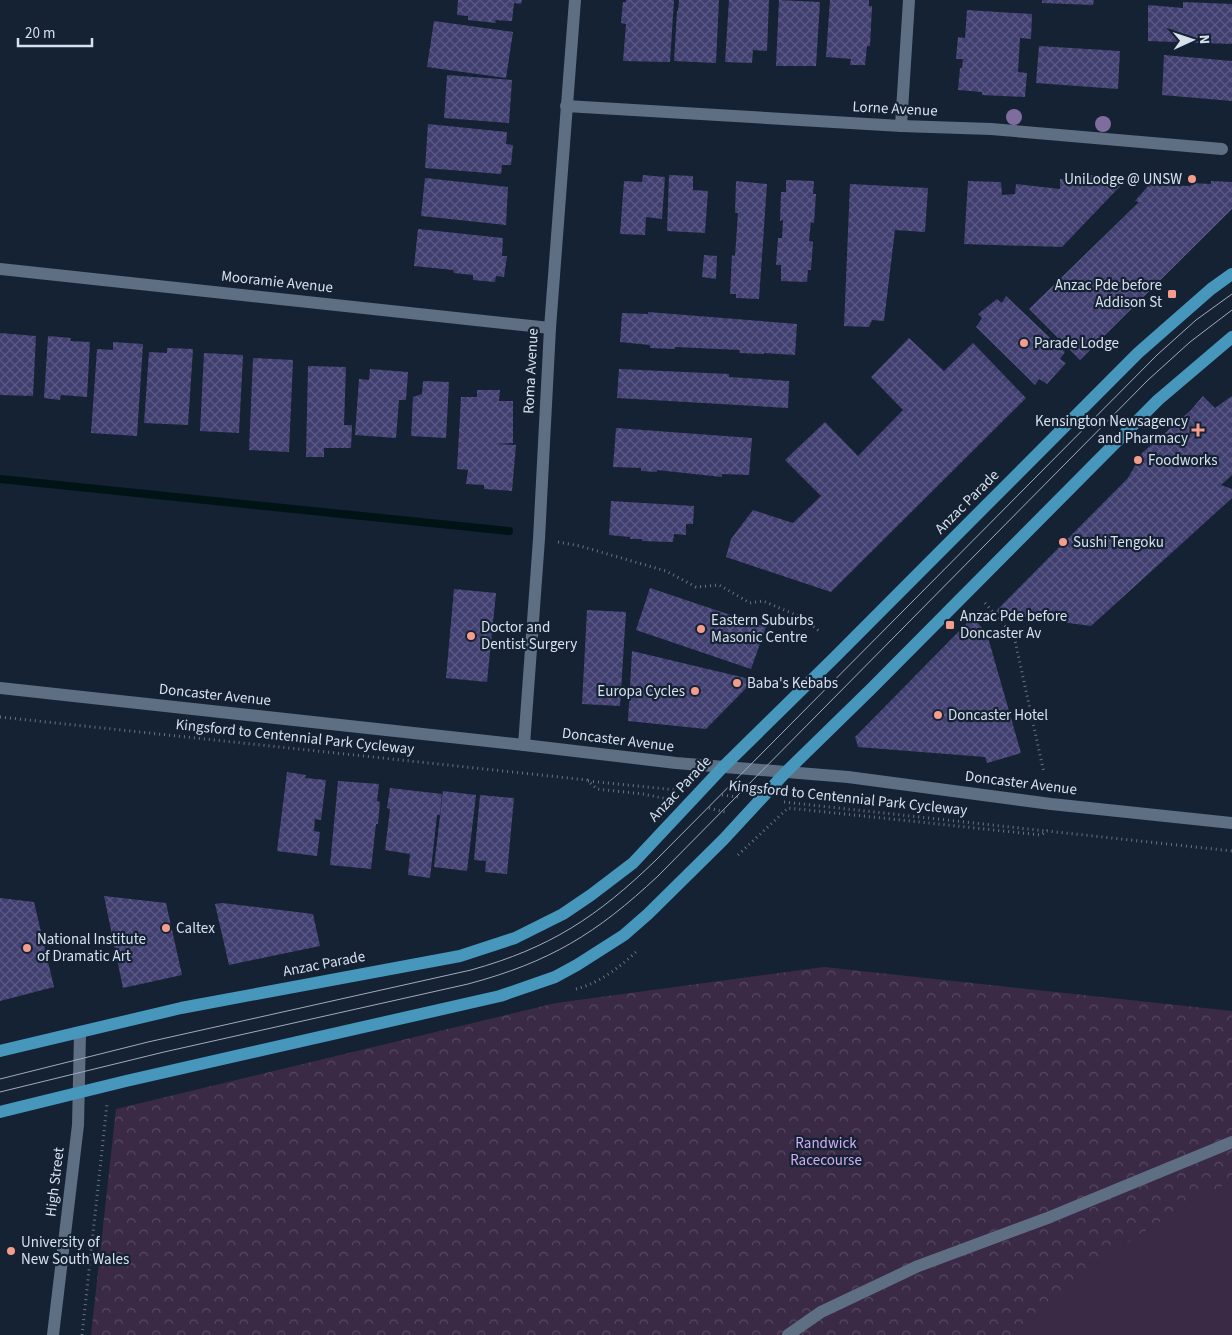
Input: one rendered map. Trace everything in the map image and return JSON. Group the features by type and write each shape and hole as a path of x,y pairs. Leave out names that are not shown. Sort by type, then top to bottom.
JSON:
{"main road":[{"name":"Anzac Parade","path":"0,1051 181,1008 460,956 515,938 563,914 611,881 634,862 723,767 1138,353 1204,295 1232,274"},
{"path":"0,1112 79,1092 500,996 555,977 603,949 624,935 648,914 723,840 785,772 872,689 1158,400 1232,338"}],"street":[{"name":"Roma Avenue","path":"524,745 539,539 550,328 575,0"},
{"path":"901,126 909,0"},
{"name":"Lorne Avenue","path":"566,106 901,126 991,129 1222,149"},
{"name":"Mooramie Avenue","path":"0,269 550,328"},
{"name":"Doncaster Avenue","path":"0,688 676,763 848,778 1051,804 1232,823"},
{"name":"High Street","path":"52,1335 77,1135 80,1033"},
{"path":"788,1335 820,1312 918,1266 1050,1217 1232,1142"}],"path":[{"path":"539,539 580,546 666,571 696,587 719,585 750,603 763,601 804,618 819,631"},
{"path":"985,603 1014,636 1044,773"},
{"name":"Kingsford to Centennial Park Cycleway","path":"0,717 685,791"},
{"path":"587,780 597,788 644,794"},
{"name":"Kingsford to Centennial Park Cycleway","path":"714,794 743,798"},
{"name":"Kingsford to Centennial Park Cycleway","path":"783,802 1232,851"},
{"path":"771,823 788,808 1040,835 1047,831"},
{"path":"82,1335 108,1103"}],"green space":[{"name":"Randwick Racecourse","path":"824,967 1232,1011 1232,1335 91,1335 116,1109 556,1003"},
{"path":"1232,1181 1232,1335 1018,1335 1067,1290 1119,1249 1174,1213"}],"building":[{"path":"458,0 522,0 521,4 514,3 512,21 495,20 496,23 468,20 468,16 457,15"},
{"path":"626,0 674,0 670,62 623,61 626,24 621,23 623,2 626,2"},
{"path":"679,0 719,0 716,63 674,61"},
{"path":"729,0 769,0 767,51 753,50 752,63 725,62"},
{"path":"779,0 820,2 816,66 776,66"},
{"path":"830,0 869,0 869,6 872,6 870,46 867,46 865,65 850,65 851,59 826,57"},
{"path":"1042,0 1094,0 1093,5 1042,3"},
{"path":"1183,2 1232,4 1232,44 1148,41 1148,5 1183,8"},
{"path":"967,10 1032,14 1031,39 1020,38 1018,72 1027,73 1025,97 982,95 982,92 958,90 960,68 962,68 963,59 956,59 958,37 965,38"},
{"path":"434,21 513,32 506,78 427,67"},
{"path":"1039,46 1120,51 1118,89 1036,83"},
{"path":"1164,55 1232,61 1232,101 1162,95"},
{"path":"447,75 512,80 509,123 444,118"},
{"path":"428,124 507,132 506,144 513,145 511,165 502,165 501,174 425,168"},
{"path":"643,175 665,177 662,219 646,217 645,235 620,234 624,181 642,182"},
{"path":"669,175 693,176 693,190 708,191 705,233 667,231"},
{"path":"1087,175 1125,176 1126,180 1062,247 964,244 968,181 1001,182 1002,195 1015,194 1016,184 1060,189 1060,179 1088,181"},
{"path":"425,178 508,187 506,225 421,216"},
{"path":"786,180 814,181 813,194 816,194 814,223 811,222 809,241 813,242 811,270 808,270 807,282 781,281 781,265 776,265 778,238 782,238 783,220 780,221 781,192 786,192"},
{"path":"736,181 767,184 759,299 736,298 736,294 730,294 732,255 735,256 738,213 735,213"},
{"name":"UniLodge @ UNSW","path":"1211,181 1232,182 1232,209 1080,360 1029,309 1139,202 1135,201 1149,185 1191,186 1191,183 1211,184"},
{"path":"850,184 928,188 925,232 895,230 884,321 872,320 869,327 844,326"},
{"path":"418,229 503,238 502,256 507,256 504,277 496,276 495,282 473,280 473,275 454,273 453,270 414,266"},
{"path":"704,255 717,256 716,279 702,277"},
{"name":"Parade Lodge","path":"1006,296 1065,352 1060,359 1066,363 1047,384 1039,379 1035,385 976,327 982,318 978,314 997,299 1002,303"},
{"path":"648,312 797,324 795,355 739,353 740,350 675,347 675,349 650,348 650,345 620,342 622,313 648,314"},
{"path":"0,333 36,336 33,396 0,395"},
{"path":"48,336 71,338 70,341 90,342 87,397 61,395 60,400 44,398"},
{"path":"909,338 944,371 973,343 1026,398 831,592 726,557 731,539 753,510 793,523 821,496 785,460 825,422 858,456 903,410 871,377"},
{"path":"113,342 143,344 137,436 91,433 97,349 113,350"},
{"path":"167,348 193,349 188,425 144,423 149,352 167,353"},
{"path":"204,353 243,355 239,433 200,431"},
{"path":"253,358 293,360 289,452 249,450"},
{"path":"308,366 346,367 344,425 352,425 351,448 324,448 324,457 306,457"},
{"path":"370,369 408,372 406,400 399,400 396,438 355,435 359,379 369,380"},
{"path":"619,369 729,374 729,377 789,381 788,408 617,398"},
{"path":"423,381 449,382 446,438 411,436 413,397 422,394"},
{"path":"477,390 500,390 499,401 513,401 513,443 495,444 516,445 512,491 484,489 484,485 466,484 468,470 457,469 461,397 477,397"},
{"path":"1203,396 1215,408 1232,396 1232,475 1221,485 1232,489 1232,498 1091,626 994,613 1128,478 1142,453 1190,411"},
{"path":"616,428 752,438 749,475 722,474 722,477 657,470 657,472 641,471 641,468 613,467"},
{"path":"611,501 694,506 693,524 686,524 686,535 674,534 673,542 642,541 642,539 609,535"},
{"name":"Eastern Suburbs Masonic Centre","path":"650,588 766,627 751,669 636,630"},
{"name":"Doctor and Dentist Surgery","path":"454,589 496,593 487,682 446,678"},
{"path":"587,610 626,612 620,706 582,704"},
{"path":"973,617 987,634 1021,753 987,763 985,757 858,747 855,737"},
{"name":"Europa Cycles","path":"632,651 754,680 706,729 628,721"},
{"path":"287,772 306,775 305,778 326,780 321,820 315,819 314,831 320,832 317,856 277,851"},
{"path":"338,781 379,784 377,801 380,802 378,824 376,824 371,869 330,865"},
{"path":"390,788 442,794 440,815 437,815 430,878 408,875 410,854 385,850 390,809 387,808"},
{"path":"443,791 476,795 467,871 434,867"},
{"path":"480,795 514,798 507,874 485,872 486,861 474,860"},
{"path":"104,896 166,903 182,975 123,988"},
{"name":"National Institute of Dramatic Art","path":"0,898 34,902 54,987 0,1001"},
{"path":"222,903 313,914 320,946 229,965 215,904"}],"waterway":[{"path":"0,479 509,531"}],"tram line":[{"path":"0,1079 148,1042 471,970 525,952 571,928 613,898 656,860 1157,355 1196,320 1232,294"},
{"path":"0,1092 164,1052 468,984 524,966 570,944 614,914 658,876 1148,380 1190,342 1232,310"}],"place":[{"name":"UniLodge @ UNSW","path":"1192,179"},
{"name":"Anzac Pde before Addison St","path":"1172,294"},
{"name":"Parade Lodge","path":"1024,343"},
{"name":"Kensington Newsagency and Pharmacy","path":"1198,430"},
{"name":"Foodworks","path":"1138,460"},
{"name":"Sushi Tengoku","path":"1063,542"},
{"name":"Anzac Pde before Doncaster Av","path":"950,625"},
{"name":"Eastern Suburbs Masonic Centre","path":"701,629"},
{"name":"Doctor and Dentist Surgery","path":"471,636"},
{"name":"Baba's Kebabs","path":"737,683"},
{"name":"Europa Cycles","path":"695,691"},
{"name":"Doncaster Hotel","path":"938,715"},
{"name":"Caltex","path":"166,928"},
{"name":"National Institute of Dramatic Art","path":"27,948"},
{"name":"University of New South Wales","path":"11,1251"}]}
